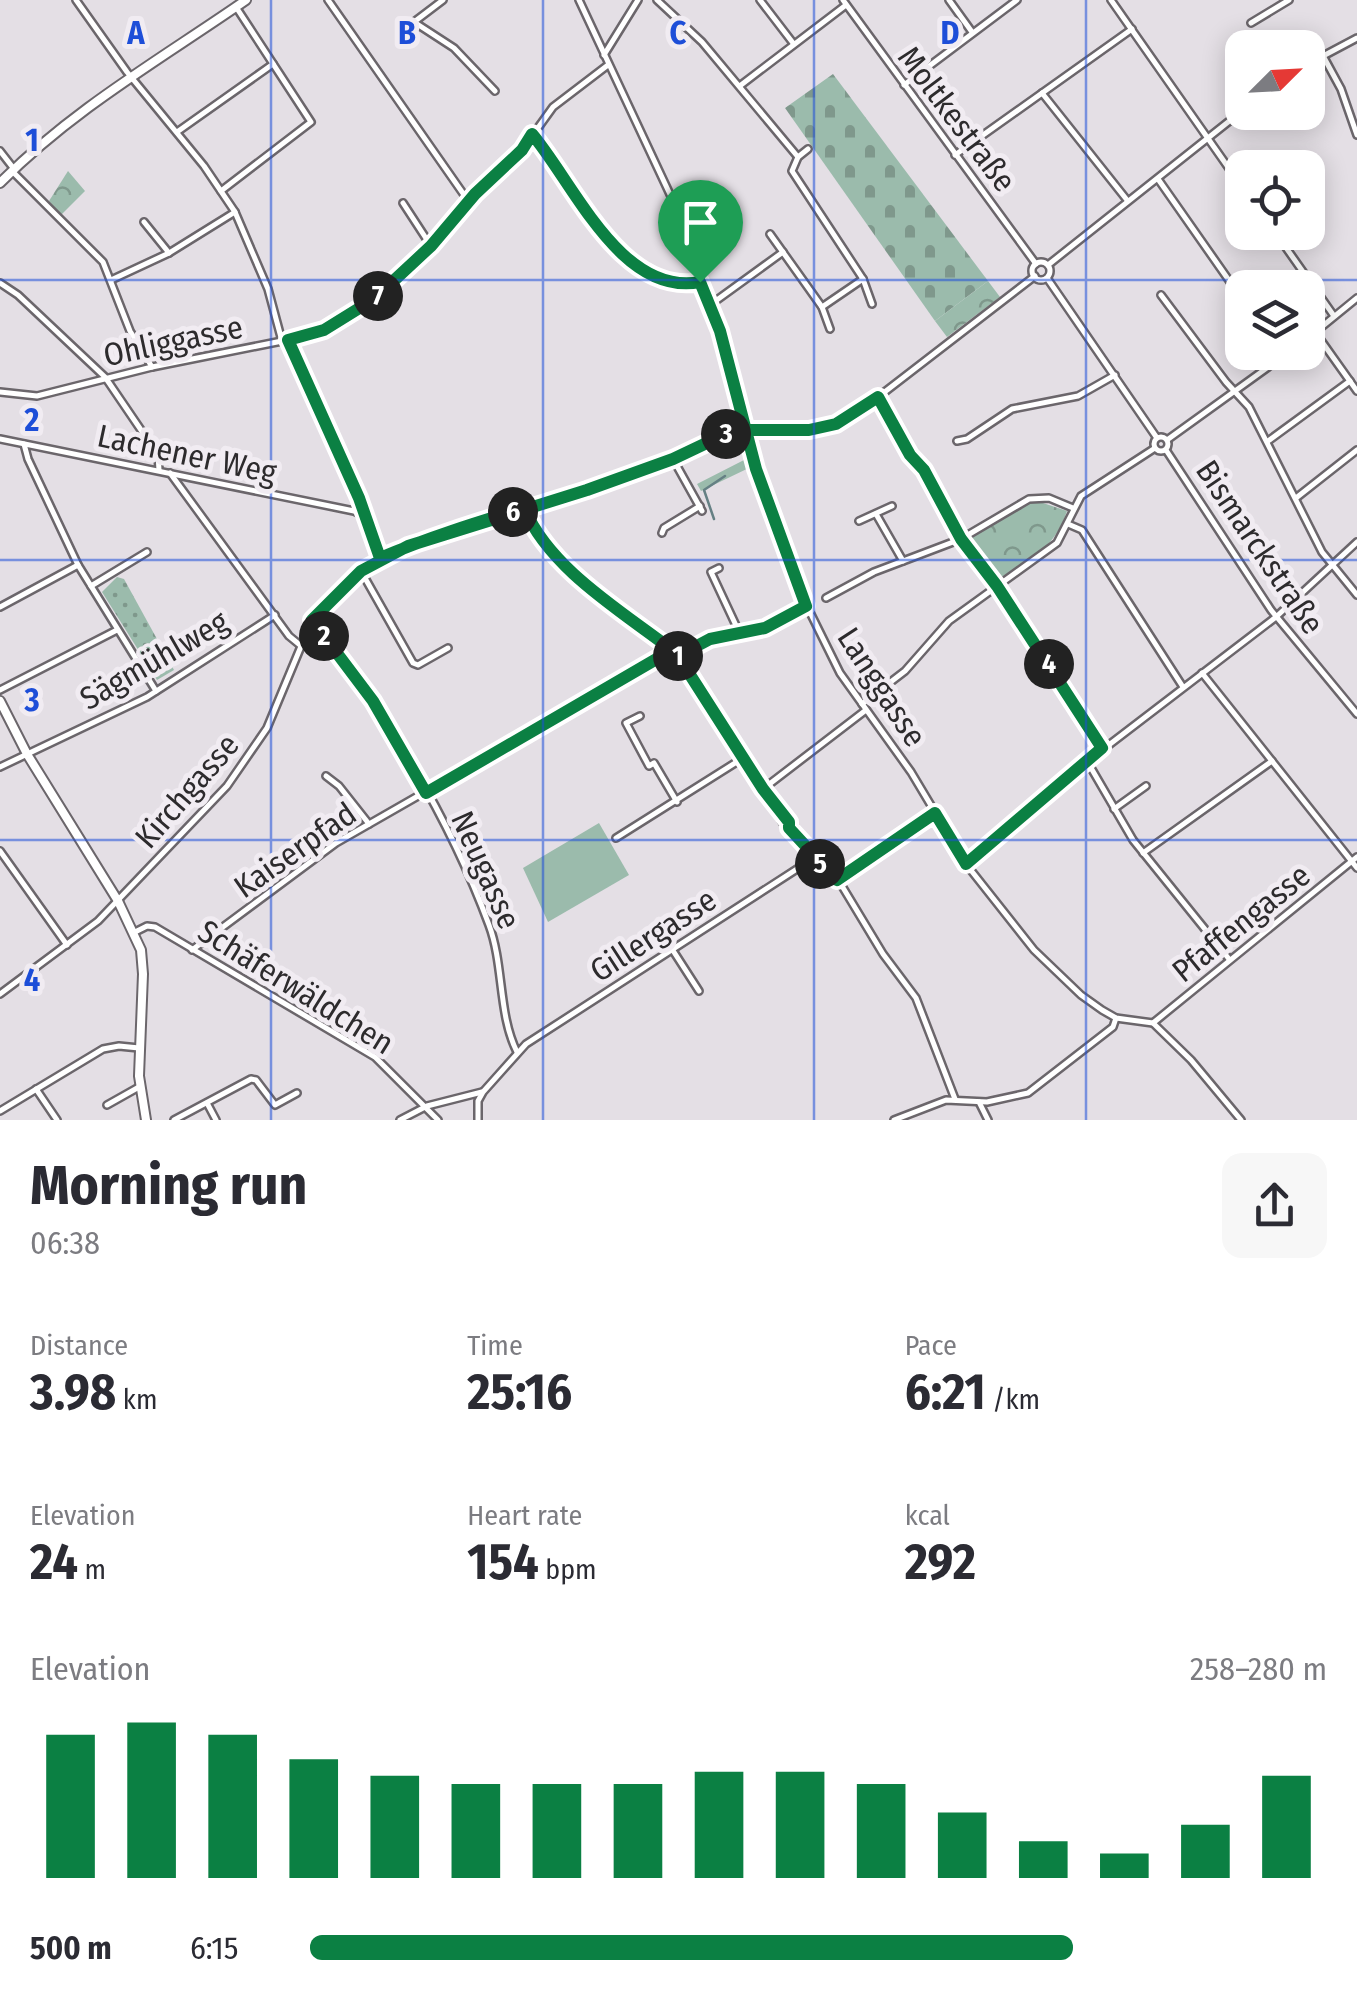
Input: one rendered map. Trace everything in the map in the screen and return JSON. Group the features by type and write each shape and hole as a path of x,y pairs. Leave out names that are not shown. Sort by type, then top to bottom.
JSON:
{"main road":[{"path":"0,183 43,140 130,76 246,0"},
{"path":"0,701 133,933 143,966 140,1087 146,1120"}],"street":[{"path":"76,0 235,212 264,276 285,341 359,498 380,558"},
{"path":"328,0 469,202"},
{"path":"443,0 414,22 454,48 494,91"},
{"name":"Langgasse","path":"579,0 682,220 700,282 724,342 756,469 806,606 840,674 911,772 966,864 1046,962 1081,996 1116,1018 1153,1023"},
{"path":"604,55 638,0"},
{"path":"657,0 740,85 798,157"},
{"path":"760,0 793,43"},
{"path":"949,0 972,32"},
{"path":"903,86 1017,0"},
{"path":"1112,0 1225,163"},
{"path":"1251,23 1288,0"},
{"path":"740,85 844,2"},
{"name":"Moltkestraße","path":"844,2 1036,264"},
{"path":"221,191 311,122 236,7"},
{"path":"955,154 1132,29"},
{"path":"1325,53 1357,38"},
{"path":"1325,59 1341,88 1357,135"},
{"path":"178,132 274,64"},
{"name":"Ohliggasse","path":"0,392 37,396 152,366 324,330 364,306 431,246 522,150 560,100 608,64"},
{"path":"1042,92 1128,201"},
{"path":"1048,266 1036,264 1034,276 1047,278 1048,266 1225,122"},
{"path":"532,134 595,223 636,266 671,280 700,282"},
{"path":"808,149 798,157 792,171 864,279 872,304"},
{"path":"0,151 51,214 99,258 130,331 152,366"},
{"path":"1157,178 1225,275"},
{"path":"403,203 431,246"},
{"path":"111,280 169,253 235,212"},
{"path":"144,222 169,253"},
{"path":"770,234 822,307 830,330"},
{"path":"1288,250 1334,316"},
{"path":"710,305 783,252"},
{"name":"Kirchgasse","path":"0,994 118,901 244,764 278,708 312,620 361,571 380,558 673,459 734,430 827,427 846,420 1034,276"},
{"name":"Bismarckstraße","path":"1047,278 1157,438"},
{"path":"822,307 864,279"},
{"path":"0,282 105,377 158,455 158,470"},
{"path":"1161,295 1250,407 1332,567 1357,595"},
{"path":"1325,324 1357,298"},
{"path":"1325,346 1357,391"},
{"path":"1155,448 1157,438 1167,440 1264,370"},
{"path":"957,441 967,439 1021,405 1078,396 1114,375"},
{"path":"1268,440 1350,381"},
{"path":"878,397 961,539 997,586 1102,748"},
{"name":"Lachener Weg","path":"0,439 364,516"},
{"path":"763,789 905,670 948,621 1056,543 1080,496 1155,448 1166,450 1167,440"},
{"path":"24,444 78,565 156,692"},
{"name":"Bismarckstraße","path":"1166,450 1276,617 1357,714"},
{"path":"1296,498 1357,450"},
{"path":"662,533 664,528 701,508 673,459"},
{"path":"170,473 300,645"},
{"path":"826,598 902,561 961,539 1029,498 1049,498 1073,508"},
{"path":"859,522 892,506"},
{"path":"524,508 553,555 678,656 763,789 789,822 789,828 837,880 882,954 916,998 954,1100"},
{"path":"876,514 902,561"},
{"path":"1067,524 1082,530 1184,687"},
{"path":"966,864 1102,748 1276,617 1357,542"},
{"path":"90,586 147,552"},
{"path":"0,607 78,565"},
{"path":"719,568 710,572 740,634"},
{"path":"361,571 413,663 448,648"},
{"path":"678,656 710,639 765,628 806,606"},
{"name":"Sägmühlweg","path":"0,767 156,692 276,615"},
{"name":"Neugasse","path":"312,620 373,701 426,793 490,927 517,1052"},
{"path":"0,690 117,630"},
{"name":"Kaiserpfad","path":"192,950 324,852 672,650"},
{"path":"1202,674 1355,859 1357,868"},
{"path":"640,716 626,723 649,766 654,764 677,802"},
{"path":"616,838 743,758"},
{"path":"1087,761 1143,853 1229,959"},
{"path":"1143,853 1272,761"},
{"path":"326,776 336,782 369,824"},
{"path":"1114,809 1146,786"},
{"path":"837,880 935,813"},
{"path":"0,851 67,945"},
{"name":"Gillergasse","path":"482,1092 517,1052 814,858"},
{"name":"Pfaffengasse","path":"1153,1023 1355,859"},
{"name":"Schäferwäldchen","path":"133,933 152,926 375,1057 438,1120"},
{"path":"672,949 699,991"},
{"path":"894,1120 926,1105 954,1100 979,1102 1021,1095 1040,1087 1113,1027 1116,1018"},
{"path":"1153,1023 1191,1060 1240,1120"},
{"path":"0,1111 103,1050 118,1046 140,1048"},
{"path":"174,1120 252,1078 275,1105 297,1093"},
{"path":"107,1105 140,1087"},
{"path":"36,1089 57,1120"},
{"path":"400,1120 427,1106 482,1092"},
{"path":"478,1120 482,1092"},
{"path":"979,1102 988,1120"},
{"path":"207,1103 216,1120"}],"green space":[{"path":"833,74 988,281 935,321 785,108"},
{"path":"68,171 85,191 61,215 49,201"},
{"path":"988,281 1000,297 947,337 935,321"},
{"path":"744,432 753,466 701,491 697,484 744,460 735,434"},
{"path":"1037,501 1067,511 1062,524 1041,551 1000,578 970,539"},
{"path":"117,577 124,579 174,670 157,680 102,592"},
{"path":"599,823 629,875 548,922 523,868"}],"waterway":[{"path":"714,519 704,490 725,476"}],"route":[{"path":"700,282 671,280 636,266 595,223 532,134 522,150 381,294 324,330 288,340 359,498 380,558 408,546 455,530 524,508 553,555 586,584 627,614 672,650 678,656 763,789 789,822 789,828 837,880 935,813 966,864 1102,748 997,586 961,539 919,461 910,455 878,397 836,424 809,430 746,429 734,430 673,459 587,490 524,508 408,546 361,571 312,620 373,701 426,793 672,650 678,656 710,639 748,634 806,606 756,469 746,429 735,392 720,331 700,282"}]}
